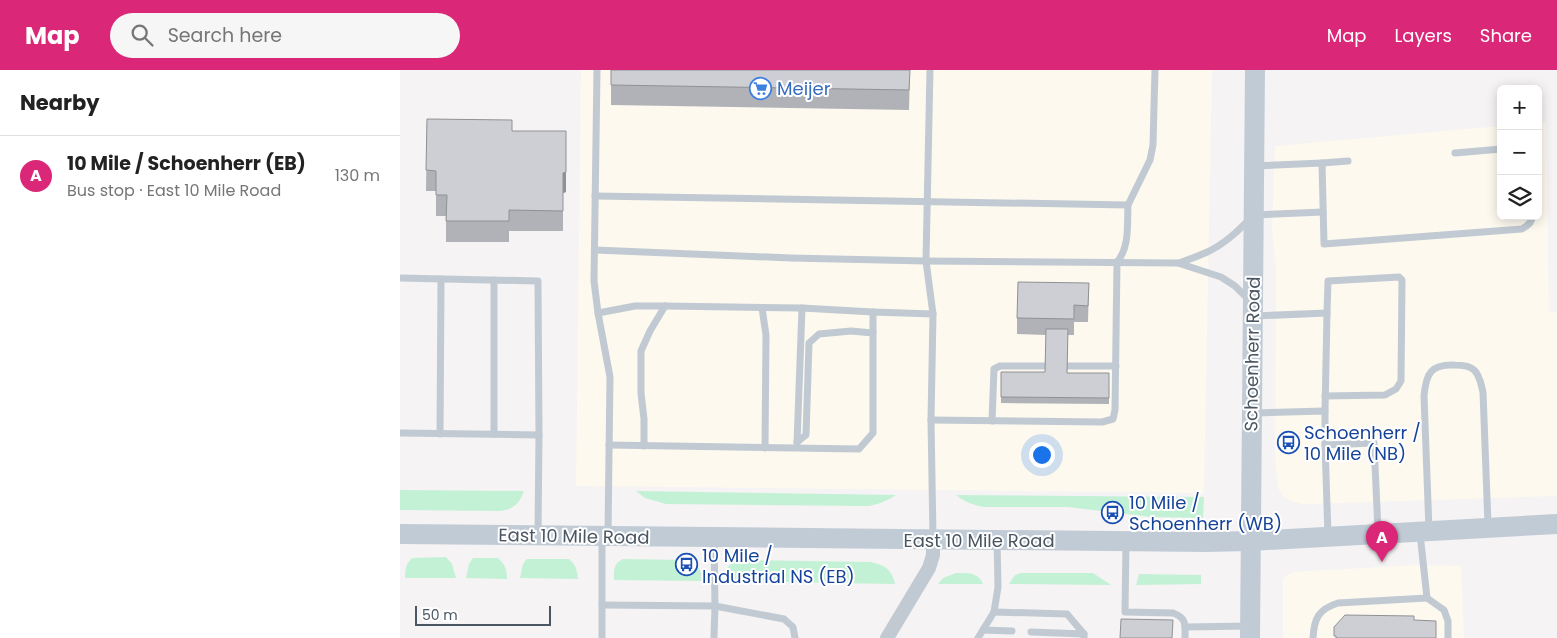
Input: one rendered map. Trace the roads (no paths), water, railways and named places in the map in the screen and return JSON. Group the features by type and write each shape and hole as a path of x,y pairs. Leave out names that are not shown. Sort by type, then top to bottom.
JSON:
{"main road":[{"name":"Schoenherr Road","path":"1250,632 1255,70"},
{"name":"East 10 Mile Road","path":"400,534 933,540 1251,541 1557,524"}],"street":[{"path":"887,638 929,568 933,555 933,540"}],"lane":[{"path":"597,70 594,281 610,377 602,638"},
{"path":"930,70 926,261 933,314 931,420 933,540"},
{"path":"931,420 1102,422 1113,419 1115,410 1117,262 1123,255 1125,248 1128,205 1150,160 1153,145 1155,70"},
{"path":"1455,153 1497,149"},
{"path":"1255,166 1348,161"},
{"path":"1322,163 1324,244 1522,229 1531,220"},
{"path":"595,196 1128,205"},
{"path":"1178,263 1206,253 1224,242 1254,215 1323,212"},
{"path":"595,250 791,258 1178,263 1221,278 1235,286 1253,310 1327,313"},
{"path":"1325,396 1385,395 1396,389 1401,381 1402,280 1399,277 1328,281 1324,410 1328,536"},
{"path":"400,278 538,281 538,535"},
{"path":"440,434 441,279"},
{"path":"494,280 494,434"},
{"path":"598,313 635,306 665,306 802,308 933,314"},
{"path":"644,446 641,351 665,306"},
{"path":"762,308 766,335 765,448"},
{"path":"797,445 802,308"},
{"path":"609,445 765,448 797,445 859,449 873,433 873,312"},
{"path":"797,445 806,435 809,343 819,334 851,331 873,333"},
{"path":"1427,598 1425,383 1428,374 1436,368 1445,365 1463,366 1475,370 1480,379 1483,392 1489,528"},
{"path":"992,421 994,369 1000,366 1116,366"},
{"path":"1252,413 1324,410"},
{"path":"400,433 538,435"},
{"path":"1325,445 1374,443 1378,534"},
{"path":"714,538 714,637"},
{"path":"978,638 994,612 998,587 997,540"},
{"path":"1126,541 1125,612 1174,613 1181,616 1185,623 1185,638"},
{"path":"1314,638 1317,616 1328,606 1338,602 1427,598 1444,610 1448,621 1448,638"},
{"path":"602,605 715,606 784,619 793,627 796,638"},
{"path":"994,612 1068,614 1084,636"},
{"path":"1185,627 1250,632"},
{"path":"983,630 1012,631"},
{"path":"1031,632 1084,636"}],"place":[{"name":"Meijer","path":"761,88"},
{"name":"Schoenherr / 10 Mile (NB)","path":"1288,442"},
{"name":"10 Mile / Schoenherr (WB)","path":"1113,512"},
{"name":"10 Mile / Schoenherr (EB)","path":"1382,562"},
{"name":"10 Mile / Industrial NS (EB)","path":"686,565"}]}
